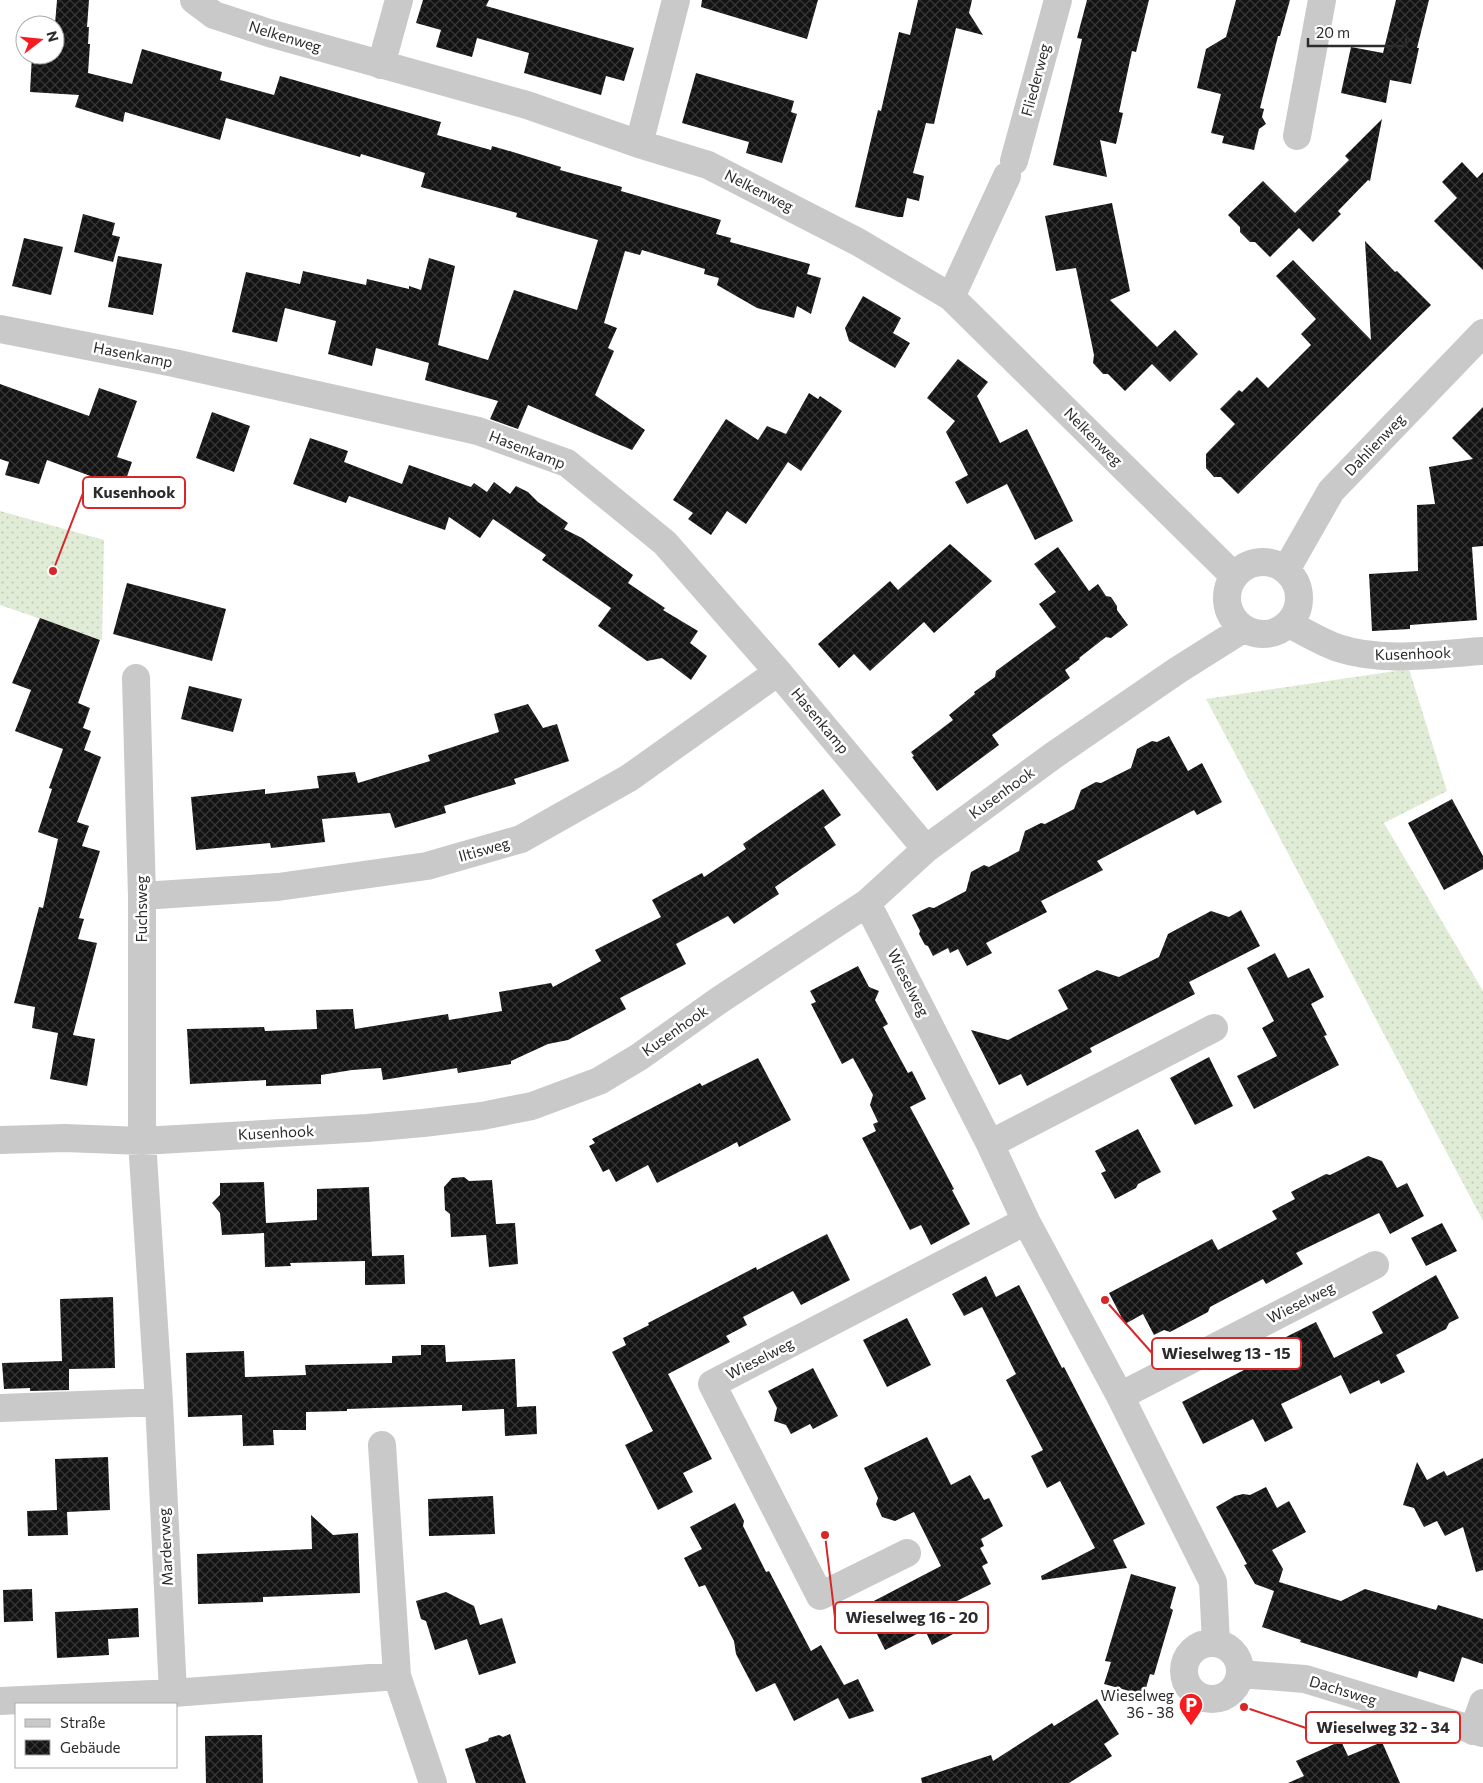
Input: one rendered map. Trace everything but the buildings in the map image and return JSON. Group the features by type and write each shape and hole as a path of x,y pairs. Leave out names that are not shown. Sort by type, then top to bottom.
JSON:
{"street":[{"name":"Nelkenweg","path":"194,0 214,15 269,33 527,105 639,144 708,165 858,242 951,298 1234,576"},
{"path":"381,65 400,0"},
{"path":"639,144 676,0"},
{"name":"Fliederweg","path":"951,298 1011,168 1058,0"},
{"path":"1297,136 1322,0"},
{"name":"Hasenkamp","path":"0,329 174,363 478,431 567,463 665,543 778,672 926,849"},
{"name":"Dahlienweg","path":"1286,570 1330,491 1483,333"},
{"path":"1262,561 1275,563 1286,570 1295,580 1299,593 1298,611 1289,624 1276,633 1261,635 1243,629 1233,619 1228,608 1226,596 1234,576 1240,569 1262,561"},
{"name":"Kusenhook","path":"1289,624 1337,647 1370,656 1408,656 1483,651"},
{"name":"Kusenhook","path":"0,1140 65,1138 142,1141 367,1128 482,1116 532,1106 599,1081 639,1057 867,903 926,849 1054,755 1178,670 1243,629"},
{"name":"Iltisweg","path":"142,896 278,887 427,866 521,839 629,778 778,672"},
{"name":"Fuchsweg","path":"136,678 142,896 142,1141"},
{"name":"Wieselweg","path":"867,903 990,1144 1026,1221 1120,1396 1213,1582 1216,1643"},
{"path":"990,1144 1214,1028"},
{"name":"Marderweg","path":"142,1141 159,1402 174,1693"},
{"name":"Wieselweg","path":"907,1553 820,1596 712,1384 1026,1221"},
{"name":"Wieselweg","path":"1120,1396 1375,1265"},
{"path":"0,1408 159,1402"},
{"path":"382,1445 398,1676 434,1783"},
{"path":"1216,1643 1230,1650 1236,1657 1240,1665 1240,1674 1238,1683 1226,1696 1218,1699 1208,1699 1199,1696 1191,1689 1184,1674 1189,1656 1196,1649 1204,1645 1216,1643"},
{"name":"Dachsweg","path":"1240,1674 1305,1679 1478,1732 1483,1704"},
{"path":"0,1701 174,1693 398,1676"}],"green space":[{"path":"0,511 104,540 102,640 0,605"},
{"path":"1409,669 1447,791 1384,823 1483,991 1483,1221 1206,699"}],"place":[{"name":"Kusenhook","path":"53,571"},
{"name":"Wieselweg 13 - 15","path":"1105,1300"},
{"name":"Wieselweg 16 - 20","path":"825,1535"},
{"name":"Wieselweg 32 - 34","path":"1244,1707"},
{"name":"Wieselweg 36 - 38","path":"1191,1726"}]}
